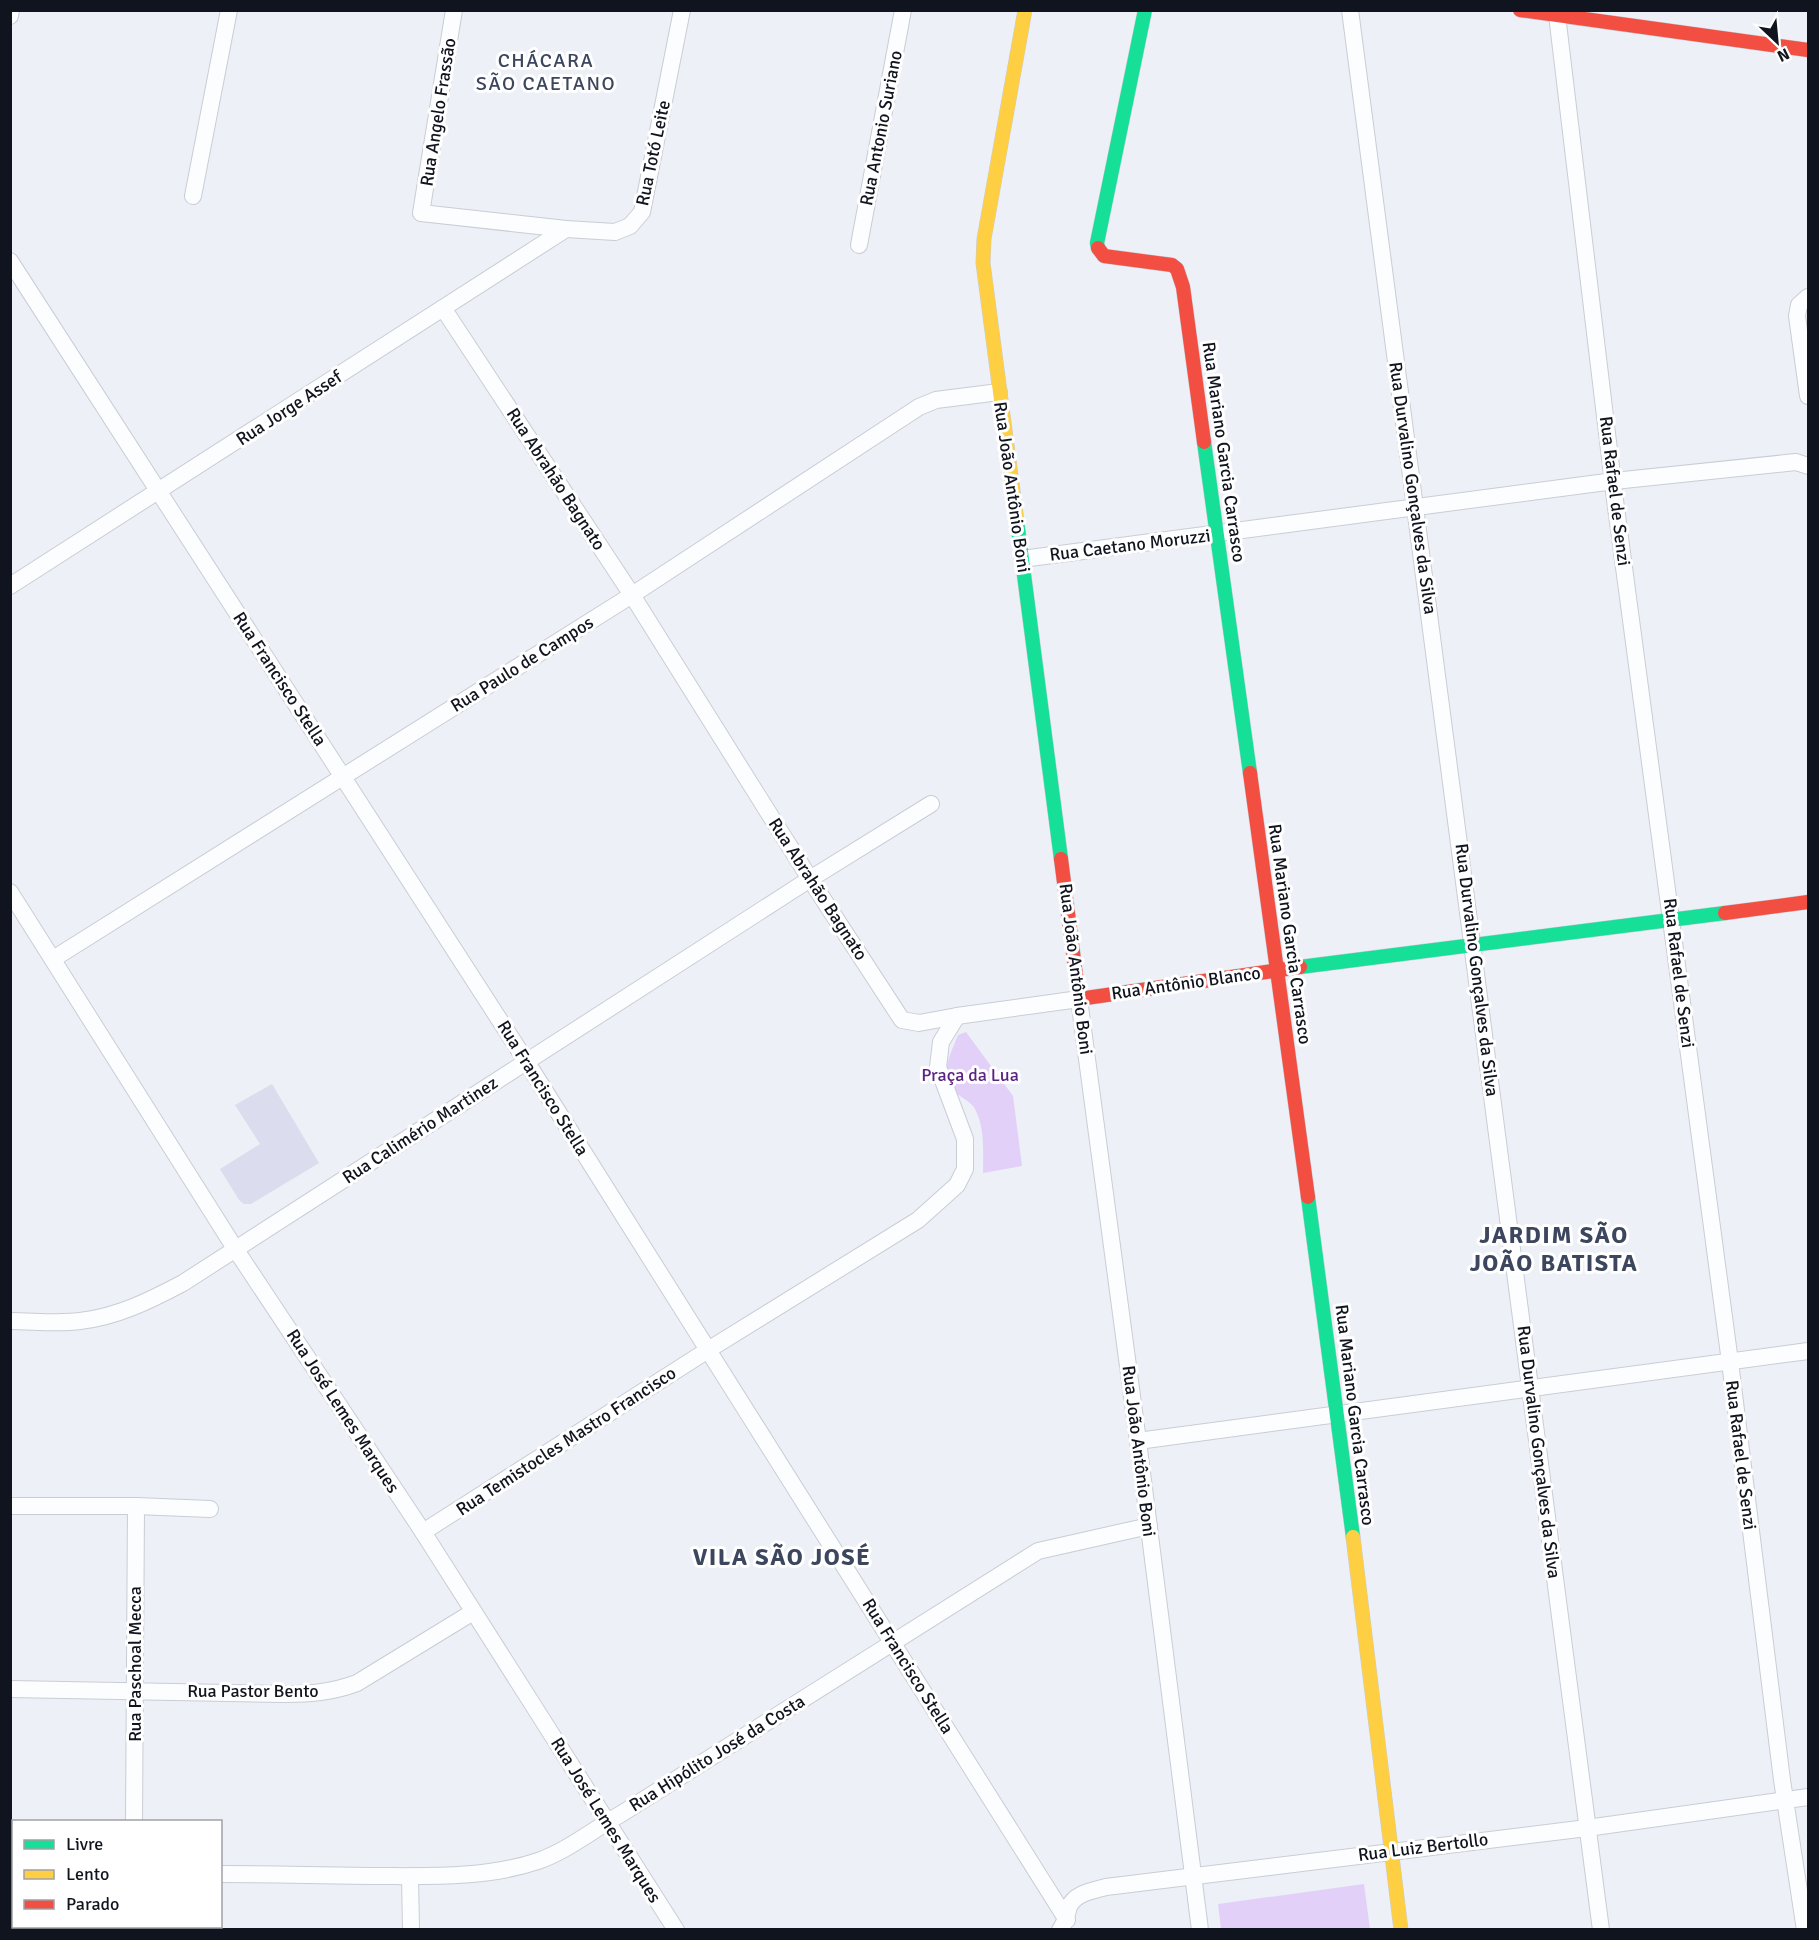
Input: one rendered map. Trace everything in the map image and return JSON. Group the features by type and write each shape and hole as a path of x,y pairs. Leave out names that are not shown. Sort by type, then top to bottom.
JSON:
{"street":[{"path":"10,16 11,10"},
{"path":"193,196 229,10"},
{"name":"Rua Angelo Frassão","path":"421,213 454,10"},
{"name":"Rua Totó Leite","path":"421,213 566,229 615,232 630,226 642,212 682,10"},
{"name":"Rua Antonio Suriano","path":"859,245 903,10"},
{"name":"Rua João Antônio Boni","path":"1025,10 984,239 983,263 1200,1929"},
{"name":"Rua Mariano Garcia Carrasco","path":"1145,10 1097,243 1098,249 1104,256 1172,265 1180,276 1218,534 1338,1415 1401,1929"},
{"name":"Rua Durvalino Gonçalves da Silva","path":"1350,10 1601,1929"},
{"path":"1520,10 1809,50"},
{"name":"Rua Rafael de Senzi","path":"1557,15 1614,481 1785,1800 1805,1929"},
{"name":"Rua Jorge Assef","path":"10,586 566,229"},
{"name":"Rua Francisco Stella","path":"10,261 526,1061 894,1642 1064,1924"},
{"path":"1804,301 1797,316 1809,396"},
{"name":"Rua Abrahão Bagnato","path":"443,308 632,595 810,879 903,1020 919,1023 957,1016"},
{"name":"Rua Paulo de Campos","path":"53,959 632,595 919,407 936,400 999,392"},
{"name":"Rua Caetano Moruzzi","path":"1022,559 1614,481 1796,462 1809,466"},
{"name":"Rua Calimério Martinez","path":"10,1321 79,1322 118,1313 153,1299 236,1250 810,879 932,804"},
{"name":"Rua José Lemes Marques","path":"10,892 236,1250 423,1532 676,1929"},
{"name":"Rua Antônio Blanco","path":"957,1016 1276,970 1809,902"},
{"path":"708,1350 918,1220 957,1185 964,1169 965,1139 938,1067 941,1042 957,1016"},
{"name":"Rua Temistocles Mastro Francisco","path":"423,1532 708,1350"},
{"path":"1138,1441 1809,1351"},
{"path":"10,1506 136,1506 210,1509"},
{"name":"Rua Paschoal Mecca","path":"134,1820 136,1506"},
{"name":"Rua Hipólito José da Costa","path":"222,1874 410,1876 486,1873 538,1861 563,1849 1038,1551 1149,1526"},
{"name":"Rua Pastor Bento","path":"10,1689 310,1694 336,1691 357,1683 473,1612"},
{"name":"Rua Luiz Bertollo","path":"1064,1924 1070,1905 1081,1894 1106,1887 1587,1828 1809,1797"},
{"path":"410,1876 411,1929"}],"green space":[{"name":"Praça da Lua","path":"966,1032 1013,1096 1022,1166 983,1173 983,1140 978,1116 972,1105 951,1088 946,1074 949,1058 958,1035"},
{"path":"1364,1884 1370,1929 1221,1929 1218,1904"}],"building":[{"path":"272,1084 319,1163 251,1204 244,1204 239,1200 220,1169 260,1144 235,1105"}],"traffic: fast":[{"path":"1098,248 1097,243 1145,10"},
{"path":"1204,442 1250,773"},
{"path":"1017,521 1061,859"},
{"path":"1300,967 1725,913"},
{"path":"1308,1197 1353,1537"}],"traffic: slow":[{"path":"1017,521 983,263 984,239 1025,10"},
{"path":"1353,1537 1401,1930"}],"traffic: jam":[{"path":"1520,10 1808,50"},
{"path":"1098,248 1104,256 1172,265 1177,269 1183,287 1204,442"},
{"path":"1250,773 1308,1197"},
{"path":"1061,859 1079,999 1300,967"},
{"path":"1725,913 1808,902"}],"district":[{"name":"CHÁCARA SÃO CAETANO","path":"546,72"},
{"name":"JARDIM SÃO JOÃO BATISTA","path":"1554,1249"},
{"name":"VILA SÃO JOSÉ","path":"782,1557"}]}
